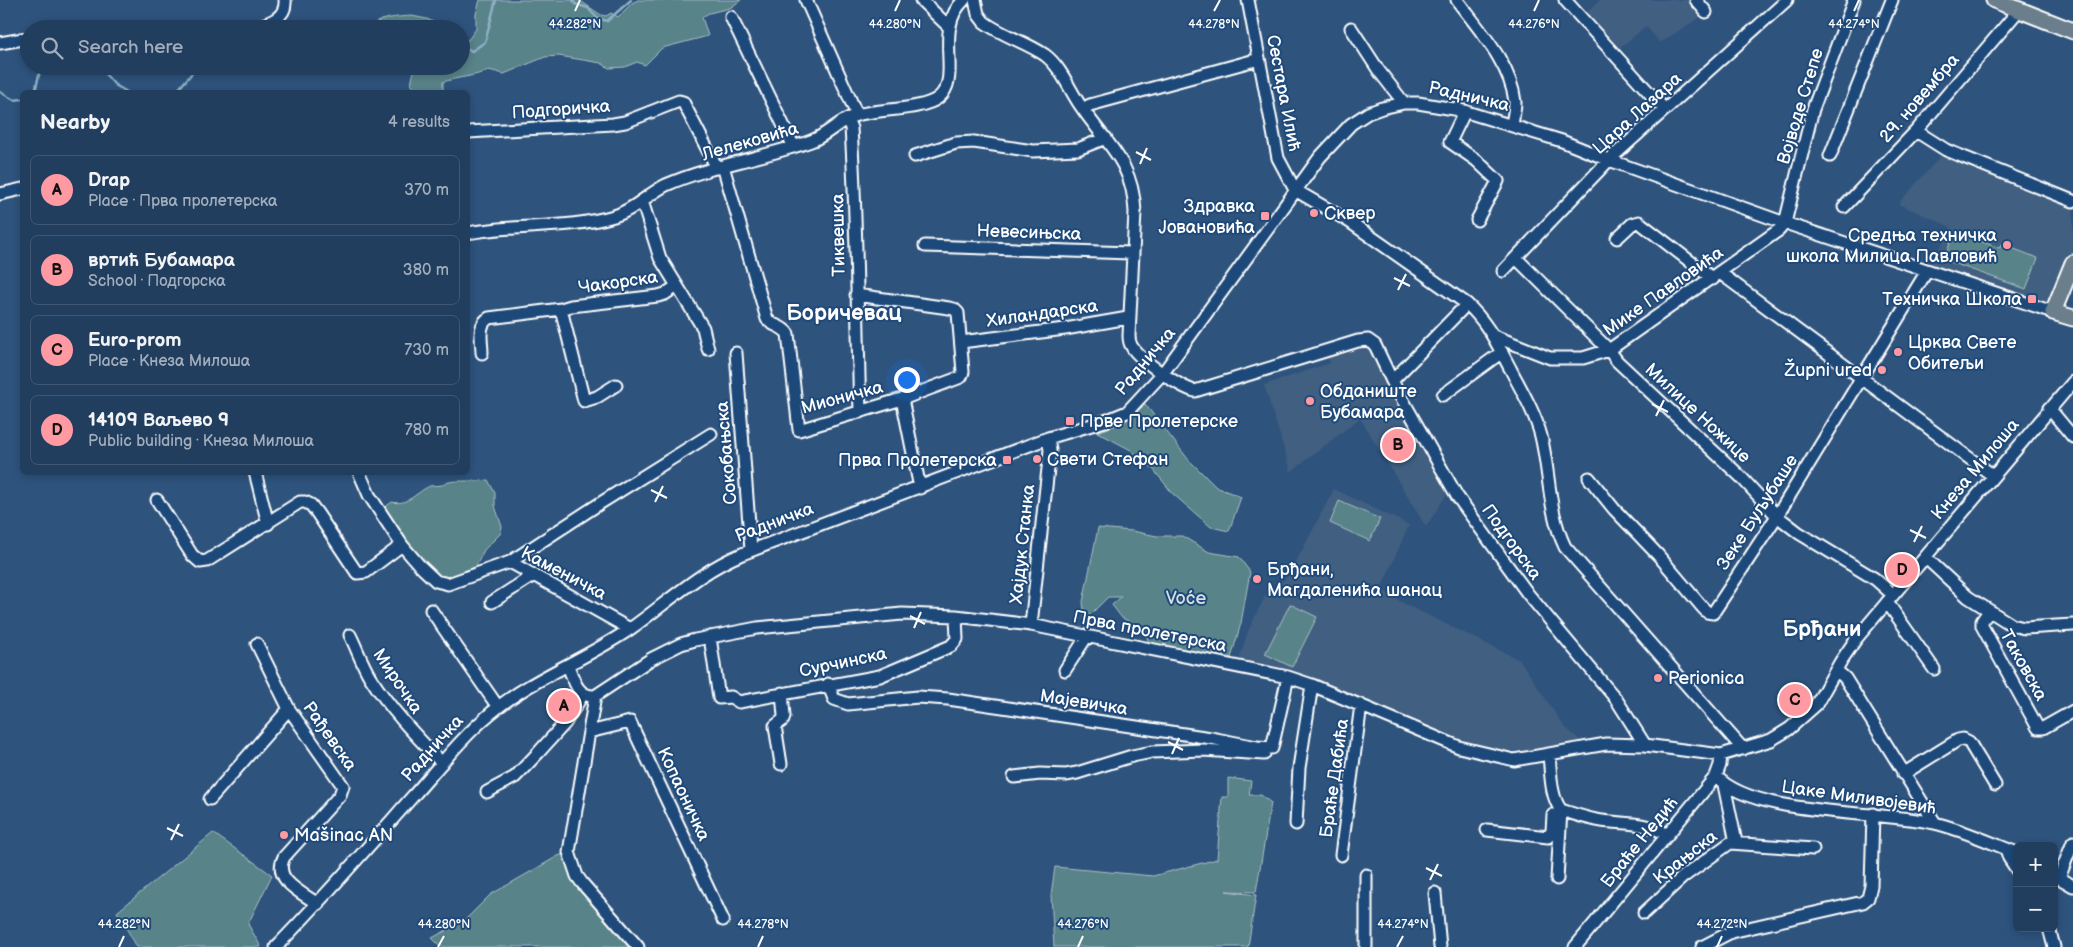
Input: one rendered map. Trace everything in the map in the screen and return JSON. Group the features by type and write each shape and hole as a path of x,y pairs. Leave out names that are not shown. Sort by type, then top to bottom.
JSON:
{"main road":[{"path":"1994,0 2073,31"},
{"path":"2053,312 2073,263"},
{"name":"Радничка","path":"2053,312 2073,318"}],"street":[{"path":"274,20 285,8 285,0"},
{"name":"Тиквешка","path":"806,0 852,117 860,412"},
{"path":"921,0 949,27"},
{"name":"Лелековића","path":"470,233 533,228 592,220 621,213 668,184 720,167 794,147 821,137 852,117 930,103 938,99 948,82 950,72 947,34 955,12 964,0"},
{"path":"975,0 978,14 984,22 1050,60 1122,163 1133,192 1135,212 1131,253 1129,336 1132,347 1163,374"},
{"name":"Сестара Илић","path":"1248,0 1278,158 1295,190"},
{"path":"1457,0 1497,56 1506,72 1515,102 1512,125"},
{"path":"1566,0 1665,110"},
{"path":"1696,0 1706,12"},
{"name":"Цара Лазара","path":"1503,271 1609,160 1787,0"},
{"name":"Војводе Степе","path":"1785,223 1813,109 1854,0"},
{"path":"1830,156 1892,0"},
{"name":"29. новембра","path":"1844,207 1916,131 2019,10"},
{"path":"731,16 794,147"},
{"path":"1351,28 1379,71 1404,103"},
{"path":"0,42 20,39"},
{"path":"1083,109 1090,105 1259,59"},
{"name":"Подгоричка","path":"470,132 613,124 625,122 674,102 683,102"},
{"name":"Мионичка","path":"683,102 720,167 767,319 773,324 781,326 788,334 799,430 902,398 920,488"},
{"name":"Радничка","path":"276,947 318,904 473,729 498,707 527,688 630,629 709,570 751,550 920,488 1048,438 1119,416 1133,407 1163,374 1295,190 1328,148 1351,124 1374,111 1404,103 1428,104 1465,111 1562,141 1609,160 1785,223 2053,312"},
{"path":"1465,111 1450,142 1476,160 1498,181 1477,220"},
{"path":"1916,131 1946,150 2073,201"},
{"path":"915,156 956,143 981,143 1033,151 1078,149 1106,138"},
{"path":"0,194 20,190"},
{"path":"1295,190 1350,222 1467,304 1481,318 1494,336 1532,410 1541,435 1554,522 1565,547 1743,749"},
{"name":"Чакорска","path":"642,201 660,258 703,328 708,349"},
{"path":"1617,238 1632,224 1639,222 1862,378 1992,475"},
{"name":"Мике Павловића","path":"1494,336 1550,358 1583,358 1609,350 1773,235 1785,223"},
{"name":"Невесињска","path":"925,246 1131,253"},
{"name":"Милице Ножице","path":"1516,258 1609,350 1617,361 1740,476 1777,516 1799,533 1874,579 1890,598 1934,669"},
{"name":"Зеке Буљубаше","path":"1589,478 1614,509 1710,614 1713,613 1777,516 1927,271"},
{"name":"Чакорска","path":"482,354 481,329 486,320 571,306 658,296 677,286"},
{"path":"856,295 954,309 958,312 964,372 962,377 902,398"},
{"path":"1392,381 1467,304"},
{"name":"Чакорска","path":"561,309 584,401 597,397 616,385"},
{"name":"Хиландарска","path":"961,342 1065,329 1128,318"},
{"name":"Подгорска","path":"1163,374 1187,389 1194,391 1358,340 1368,340 1375,345 1392,381 1441,470 1474,520 1528,594 1616,699 1645,745"},
{"path":"1443,395 1502,352"},
{"name":"Сокобањска","path":"736,353 751,550"},
{"name":"Кнеза Милоша","path":"1743,749 1771,740 1789,729 1816,705 1856,639 1992,475 2073,382"},
{"path":"2050,408 2073,436"},
{"path":"510,562 711,434"},
{"name":"Хајдук Станка","path":"1031,625 1050,450 1048,438"},
{"path":"256,475 268,524"},
{"name":"Каменичка","path":"361,475 369,495 402,545 436,581 448,584 510,562 630,629"},
{"path":"157,500 192,555 200,562 207,561 300,502 307,503 317,513 355,571 360,574 366,572 402,545"},
{"path":"1925,557 1957,588 1989,611 2020,628 2073,625"},
{"path":"492,602 534,575"},
{"path":"431,610 498,707"},
{"name":"Таковска","path":"1989,611 1982,621 1982,626 2038,728 2043,728 2073,711"},
{"name":"Прва пролетерска","path":"595,696 651,659 681,644 757,628 885,615 924,614 1031,625 1288,677 1361,705 1459,747 1514,760 1606,744 1645,745 1721,755 1743,749"},
{"name":"Сурчинска","path":"781,764 775,726 783,720 784,716 782,693 880,676 951,646 957,639 956,616"},
{"name":"Мирочка","path":"350,635 366,671 379,691 405,725 442,763"},
{"path":"1064,670 1087,636"},
{"path":"710,637 719,698 731,697 739,702 782,693"},
{"name":"Рађевска","path":"257,644 288,709 344,786 340,795 284,857 281,863 280,868 285,879 318,904"},
{"path":"568,666 578,689 583,694 595,696 569,852 577,876 582,883 638,947"},
{"path":"1836,670 1845,678 1935,823"},
{"path":"1014,777 1040,774 1072,774 1152,752 1182,750 1228,751 1262,755 1268,753 1272,748 1288,677"},
{"name":"Мајевичка","path":"828,684 834,699 848,704 918,697 948,699 1272,748"},
{"path":"1296,824 1302,742 1312,685"},
{"path":"487,792 515,777 533,759 565,723 583,694"},
{"name":"Браће Дабића","path":"1341,855 1361,705"},
{"path":"210,798 288,709"},
{"name":"Копаоничка","path":"589,732 630,722 723,920"},
{"path":"1168,732 1170,743 1182,750"},
{"path":"1903,774 1958,740 1964,739 1970,742 1996,785"},
{"path":"1550,755 1551,777 1559,807 1557,879"},
{"name":"Браће Недић","path":"1575,947 1666,834 1716,776 1721,755"},
{"name":"Цаке Миливојевић","path":"1716,776 1724,786 1745,795 1780,804 1935,823 2011,851 2009,858 2013,864"},
{"path":"1724,786 1736,842"},
{"path":"1487,830 1548,838 1552,831 1553,812 1559,807"},
{"path":"1559,807 1601,821 1640,824 1658,829 1666,834"},
{"path":"1702,947 1731,932 1863,902 1868,898 1871,886 1872,814"},
{"name":"Крањска","path":"1644,914 1683,877 1725,846 1736,842 1813,848"},
{"path":"2058,874 2073,842"},
{"path":"1366,875 1366,947"},
{"path":"2058,877 2073,886"},
{"path":"1435,892 1440,947"},
{"path":"2050,932 2054,947"}],"shaded area":[{"path":"1600,0 1690,0 1704,15 1660,43 1646,26 1619,49 1587,12"},
{"name":"Средња техничка школа Милица Павловић","path":"1946,150 2073,201 2073,263 2053,312 1927,271 1951,227 1898,204"},
{"path":"1366,344 1447,494 1426,527 1360,418 1291,472 1264,385 1330,363 1328,358"},
{"path":"1334,489 1409,525 1381,589 1403,603 1520,660 1564,726 1582,742 1520,751 1498,750 1471,743 1309,678 1245,663 1241,660 1240,656 1248,631 1266,594 1289,575"}],"green space":[{"path":"480,0 579,0 601,15 606,16 611,13 618,17 632,3 638,0 741,0 730,8 709,13 702,17 708,36 662,48 645,65 637,62 625,67 609,68 601,63 559,56 545,57 504,74 489,70 478,74 443,82 443,90 416,90 411,84 413,75 470,75 470,37 476,29 476,14"},
{"path":"412,16 429,20 382,20"},
{"path":"1954,232 2000,248 2001,244 2038,258 2026,289 1944,260"},
{"path":"1145,404 1188,459 1216,487 1241,497 1229,531 1211,527 1173,494 1153,469 1131,450 1097,432 1123,421"},
{"path":"488,480 495,493 495,506 502,527 500,534 484,550 476,566 469,572 449,579 438,577 400,537 384,508 392,502 403,502 430,486 443,485 453,481"},
{"path":"1339,501 1380,519 1370,541 1330,523"},
{"name":"Voće","path":"1098,528 1132,531 1157,536 1182,536 1209,552 1239,557 1250,572 1241,623 1231,658 1149,643 1144,629 1122,618 1112,605 1121,597 1108,597 1085,620 1083,602"},
{"path":"1290,604 1317,617 1292,667 1265,654"},
{"path":"1228,778 1251,781 1249,795 1261,795 1271,803 1256,892 1226,891 1256,895 1248,947 1054,947 1051,895 1055,867 1153,876 1217,859 1222,797 1228,797"},
{"path":"213,833 272,875 248,924 261,947 137,947 117,912"},
{"path":"569,852 573,866 638,947 441,947 432,938 464,921 490,895 558,856"}],"waterway":[{"path":"470,50 472,51 485,42 496,0"},
{"path":"573,0 575,4 588,8 597,18 607,21 631,0"},
{"path":"35,90 39,75"},
{"path":"106,75 115,85 124,90"},
{"path":"178,90 190,75"},
{"path":"0,92 14,100 20,99"}],"place":[{"name":"Сквер","path":"1314,213"},
{"name":"Здравка Јовановића","path":"1265,216"},
{"name":"Средња техничка школа Милица Павловић","path":"2007,245"},
{"name":"Техничка Школа","path":"2032,299"},
{"name":"Црква Свете Обитељи","path":"1898,352"},
{"name":"Župni ured","path":"1882,370"},
{"name":"Обданиште Бубамара","path":"1310,401"},
{"name":"Прве Пролетерске","path":"1070,421"},
{"name":"вртић Бубамара","path":"1398,445"},
{"name":"Свети Стефан","path":"1037,459"},
{"name":"Прва Пролетерска","path":"1007,460"},
{"name":"14109 Ваљево 9","path":"1902,570"},
{"name":"Брђани, Магдаленића шанац","path":"1257,579"},
{"name":"Perionica","path":"1658,678"},
{"name":"Euro-prom","path":"1795,700"},
{"name":"Drap","path":"564,706"},
{"name":"Mašinac AN","path":"284,835"}],"district":[{"name":"Боричевац","path":"844,312"},
{"name":"Брђани","path":"1822,628"}]}
